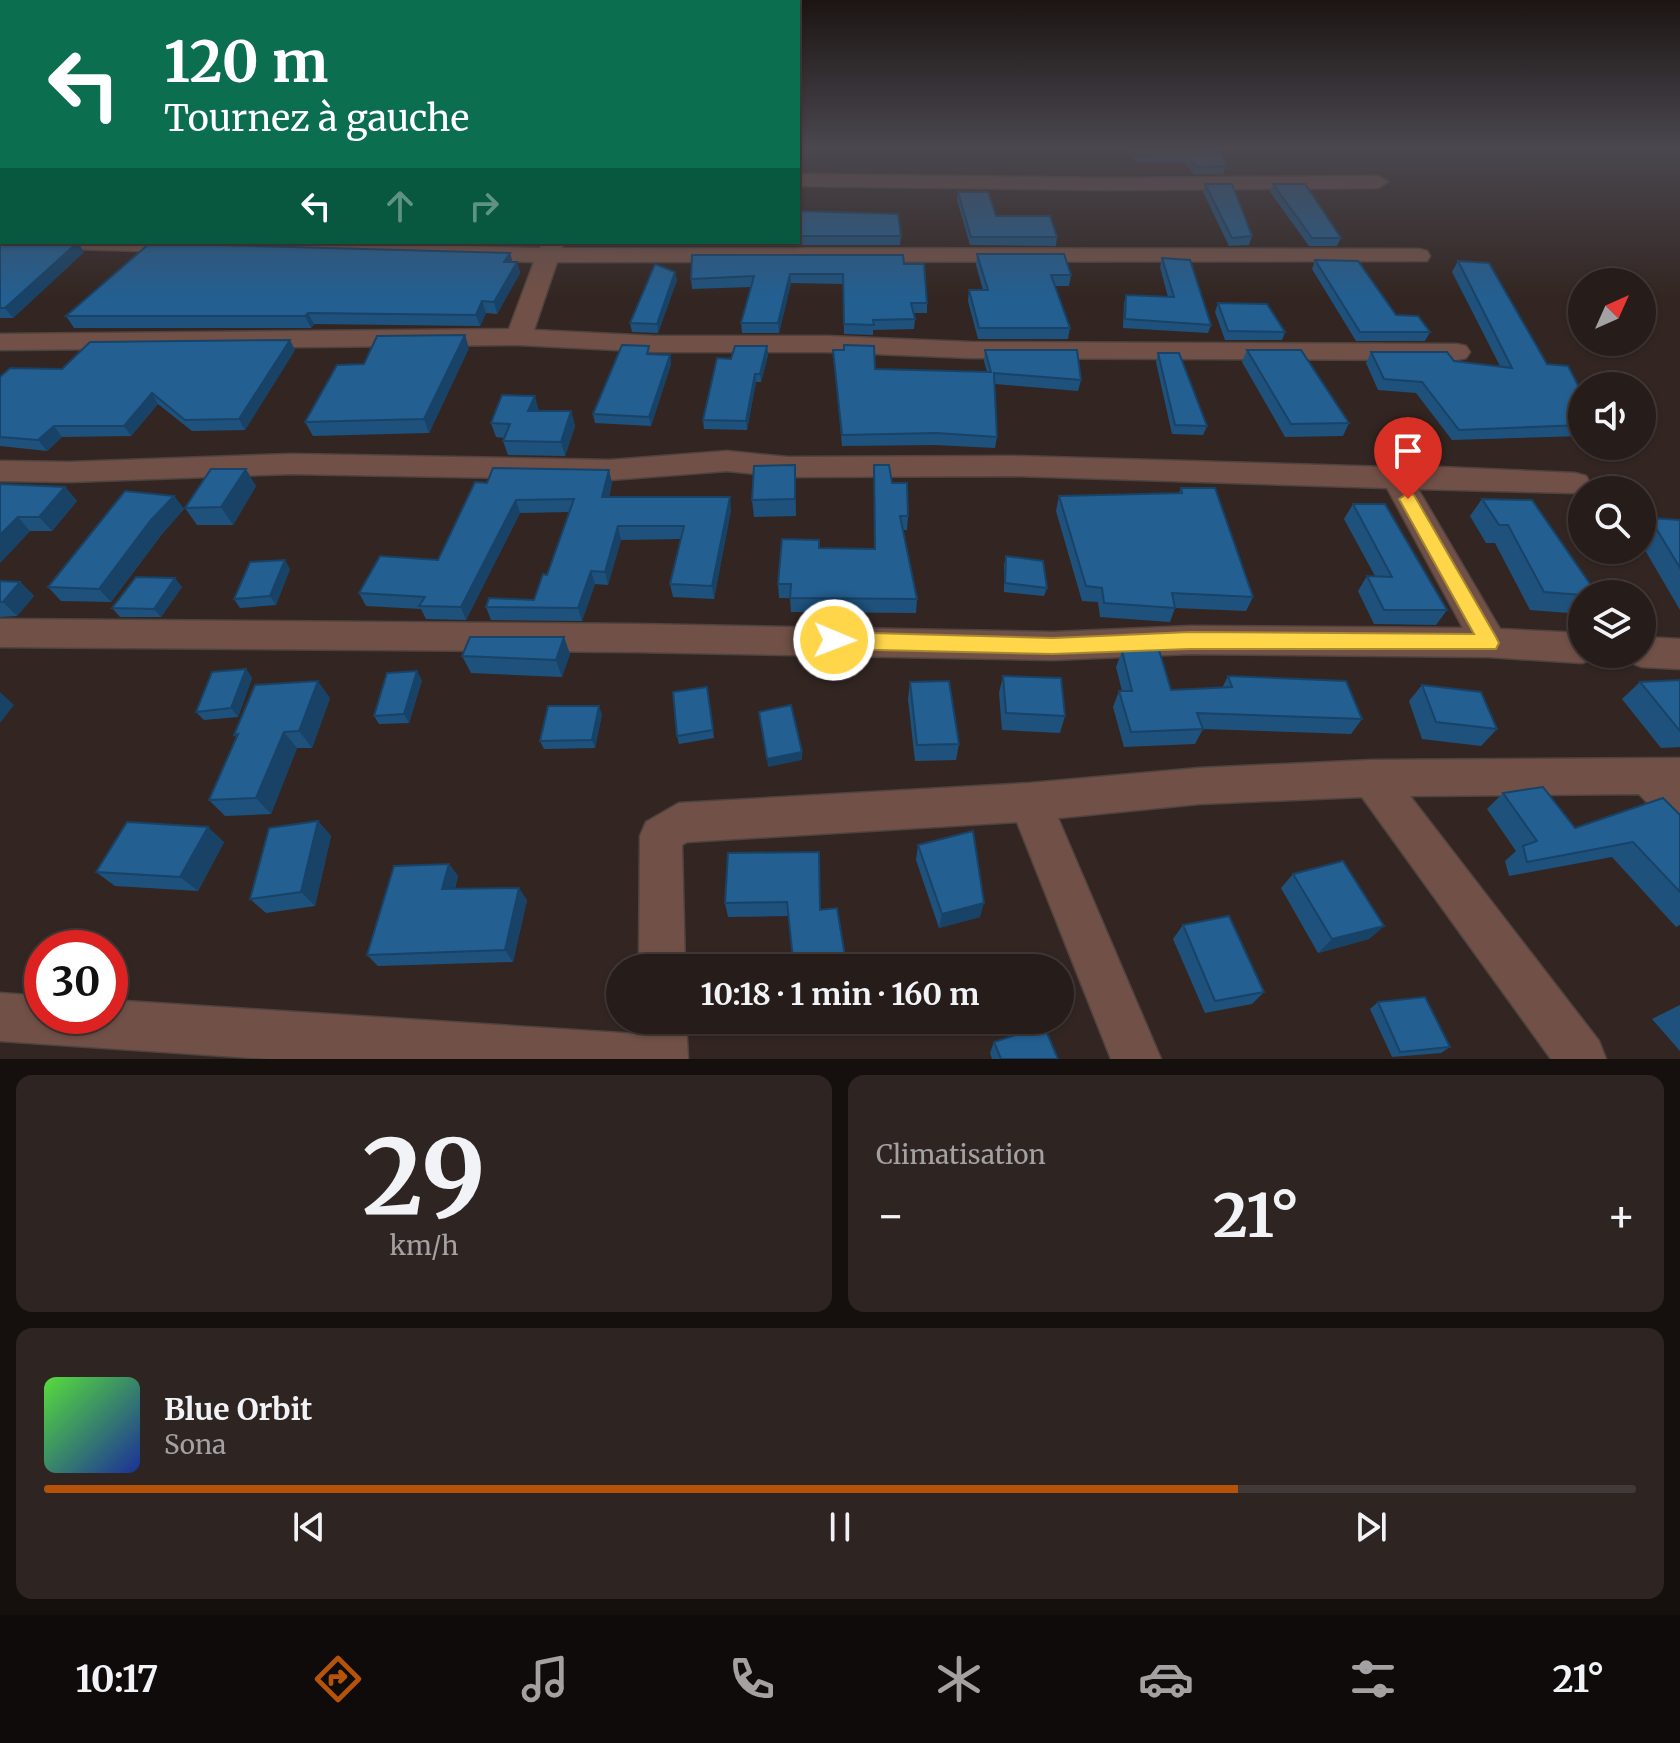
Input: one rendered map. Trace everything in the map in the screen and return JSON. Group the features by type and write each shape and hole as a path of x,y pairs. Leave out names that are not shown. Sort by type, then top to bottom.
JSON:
{"street":[{"path":"231,244 1419,256"},
{"path":"519,337 550,248"},
{"path":"0,342 519,337 655,344 827,344 971,350 1457,352"},
{"path":"0,471 70,472 292,464 610,470 727,461 788,467 1013,466 1395,475 1568,483"},
{"path":"1395,475 1489,643"},
{"path":"0,633 636,638 1053,646 1190,640 1489,643 1568,647"},
{"path":"1656,653 1680,654"},
{"path":"662,954 661,836 679,823 1030,802 1199,786 1372,778 1664,776 1680,807"},
{"path":"1372,778 1581,1059"},
{"path":"1030,802 1136,1059"},
{"path":"0,1017 643,1059"},
{"path":"662,1034 663,1059"}],"building":[{"path":"960,197 990,197 996,216 1050,216 1057,237 971,237"},
{"path":"1212,197 1237,197 1252,236 1232,238"},
{"path":"1283,197 1314,197 1341,238 1312,238"},
{"path":"800,211 898,214 901,236 800,236"},
{"path":"0,244 76,244 5,308 0,308"},
{"path":"149,244 510,253 504,262 517,262 494,302 482,301 476,315 308,313 305,316 66,316"},
{"path":"977,254 1064,254 1071,275 1051,275 1070,328 979,328 969,290 988,290"},
{"path":"692,255 903,255 904,264 924,264 927,303 911,303 915,319 873,320 874,325 844,324 843,274 790,274 778,323 741,323 754,276 691,279"},
{"path":"1162,258 1190,260 1211,325 1125,319 1126,295 1174,297"},
{"path":"1315,260 1358,261 1396,315 1418,316 1430,332 1360,332"},
{"path":"1458,261 1489,263 1547,364 1568,366 1571,372 1568,372 1568,426 1459,430 1422,382 1384,379 1371,352 1447,352 1454,361 1512,368"},
{"path":"655,264 675,272 657,324 630,323"},
{"path":"1218,303 1267,304 1285,332 1228,331"},
{"path":"465,335 424,419 305,422 337,365 364,364 377,336"},
{"path":"290,340 239,419 185,420 152,393 124,426 54,426 38,440 0,437 0,377 10,368 62,369 90,342"},
{"path":"622,345 649,346 647,354 670,355 649,417 593,414"},
{"path":"844,345 874,346 875,369 991,372 985,350 1077,350 1081,380 994,373 997,437 936,433 842,435 833,350 844,350"},
{"path":"735,346 767,346 760,374 755,374 746,421 703,420 717,358 731,359"},
{"path":"1247,350 1301,350 1349,423 1291,424"},
{"path":"1158,353 1179,353 1207,426 1175,425"},
{"path":"502,395 535,396 528,411 571,411 561,442 503,441 510,424 491,423"},
{"path":"795,465 795,499 752,500 754,466"},
{"path":"874,465 889,465 892,483 907,483 908,516 900,516 917,599 790,598 791,584 778,584 782,539 819,540 819,548 875,549"},
{"path":"493,468 609,470 602,497 730,497 712,586 670,584 684,526 618,526 605,572 591,571 578,608 486,607 489,598 534,600 543,574 547,575 574,499 516,500 461,607 419,606 425,597 359,593 380,556 438,560 475,482 487,483"},
{"path":"211,469 246,469 221,507 185,508"},
{"path":"0,484 65,487 39,517 18,517 0,535"},
{"path":"1181,488 1215,488 1253,597 1172,593 1175,608 1104,603 1102,588 1086,586 1059,496 1182,493"},
{"path":"125,491 174,496 151,520 99,589 48,587"},
{"path":"1482,499 1532,500 1568,552 1568,564 1576,564 1587,580 1568,580 1568,594 1544,592 1508,525 1499,525"},
{"path":"1353,504 1385,504 1447,610 1384,610 1367,576 1392,577"},
{"path":"1656,518 1680,520 1680,568 1656,528"},
{"path":"1006,556 1043,561 1047,588 1005,583"},
{"path":"285,560 270,596 234,599 250,562"},
{"path":"136,577 175,578 154,609 112,608"},
{"path":"0,581 20,582 3,602 0,602"},
{"path":"470,637 564,637 556,660 462,656"},
{"path":"1159,650 1171,690 1232,687 1228,676 1346,681 1362,719 1197,713 1203,729 1131,732 1119,691 1132,691 1122,651"},
{"path":"246,669 231,708 196,712 212,672"},
{"path":"417,671 404,714 374,716 387,673"},
{"path":"1003,676 1061,678 1065,716 1006,713"},
{"path":"1680,680 1680,731 1640,682"},
{"path":"318,681 299,731 284,732 256,798 209,800 238,734 234,735 255,685"},
{"path":"949,681 959,744 917,745 910,682"},
{"path":"1422,685 1481,692 1497,729 1436,722"},
{"path":"707,687 713,730 677,736 673,692"},
{"path":"791,705 802,752 767,759 759,712"},
{"path":"548,706 599,706 592,740 540,741"},
{"path":"1543,787 1575,828 1663,798 1680,815 1680,892 1633,842 1527,862 1523,846 1537,841 1503,793"},
{"path":"318,821 301,892 250,899 269,828"},
{"path":"127,822 208,827 180,877 96,872"},
{"path":"973,831 984,903 942,914 918,845"},
{"path":"819,852 820,910 837,908 845,954 793,954 787,902 725,903 728,853"},
{"path":"1343,861 1384,926 1332,939 1293,874"},
{"path":"449,864 442,889 519,888 505,950 367,955 394,866"},
{"path":"1229,916 1264,992 1215,1001 1183,925"},
{"path":"1425,997 1450,1047 1400,1052 1378,1002"},
{"path":"1019,1034 1047,1034 1058,1059 1001,1059 994,1042"}],"route":[{"path":"834,640 1053,646 1190,640 1489,643 1408,499"}]}
